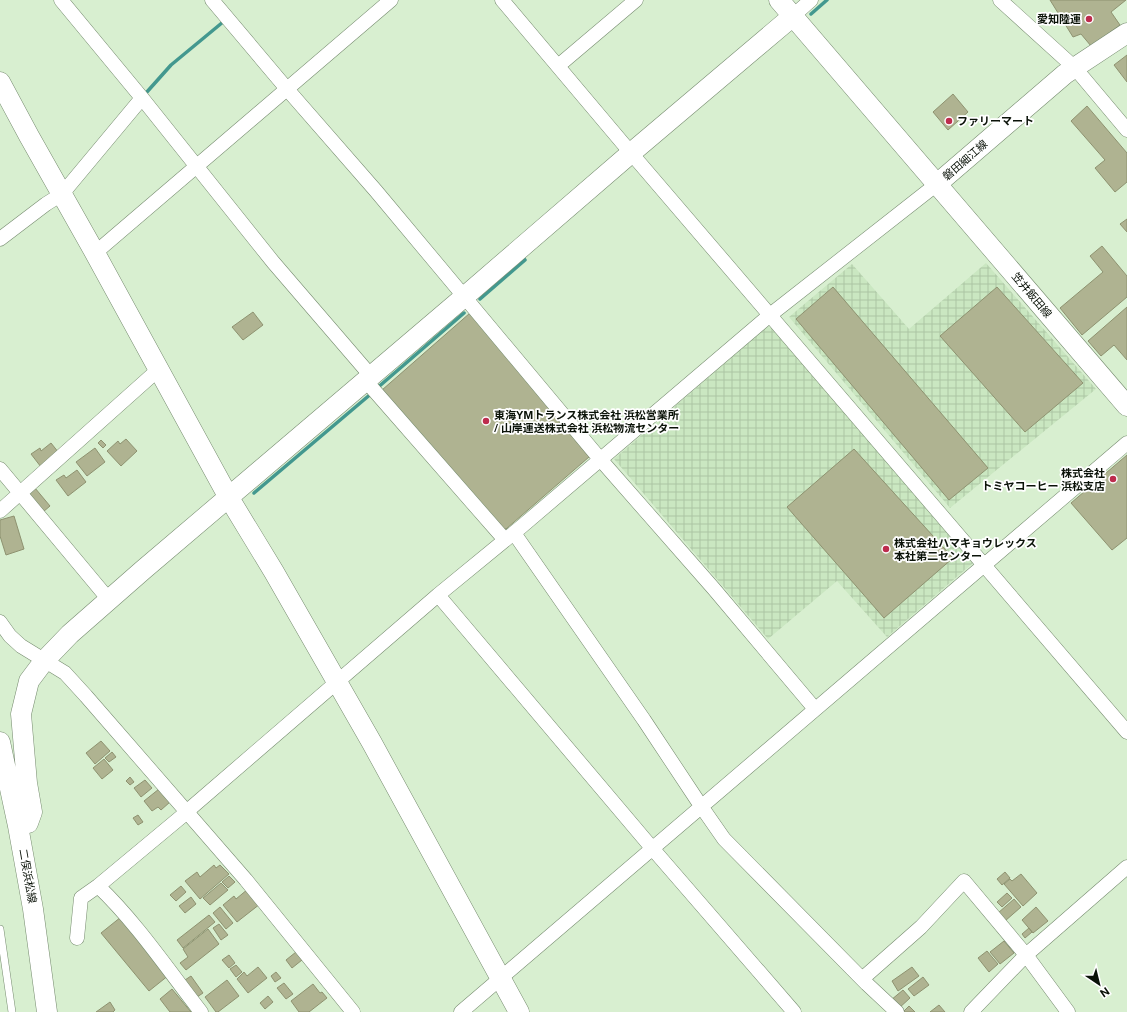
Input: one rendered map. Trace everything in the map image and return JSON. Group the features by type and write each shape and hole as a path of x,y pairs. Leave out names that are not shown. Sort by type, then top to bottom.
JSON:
{"street":[{"path":"62,0 371,384 510,536 640,713 700,806 724,839 862,979 897,1012"},
{"path":"212,0 376,192 600,459 714,589 815,709"},
{"path":"95,252 391,0"},
{"path":"502,0 631,153 1127,732"},
{"path":"558,66 636,0"},
{"name":"磐田細江線","path":"779,0 937,184 1065,74 1127,32"},
{"path":"18,826 28,823 32,812 27,782 21,714 29,681 44,661 70,634 110,601 143,570 229,498 371,384 464,297 812,0"},
{"path":"1000,0 1075,68 1127,130"},
{"path":"0,82 95,252 229,498 274,572 432,851 519,1012"},
{"path":"0,239 46,204 62,194 142,98"},
{"path":"77,938 81,898 98,886 187,812 438,595 510,536 770,315 937,184"},
{"name":"笠井飯田線","path":"937,184 1127,406"},
{"path":"0,511 159,369"},
{"path":"461,1012 700,806 1127,444"},
{"path":"0,469 110,601"},
{"path":"438,595 652,848 794,1012"},
{"path":"0,622 10,636 21,646 66,673 127,741 246,880 354,1012"},
{"name":"二俣浜松線","path":"0,742 34,909 47,1012"},
{"path":"971,1012 1026,955 1127,867"},
{"path":"862,979 921,927 964,881 1026,955 1068,1012"},
{"path":"98,886 132,924 201,1012"}],"lane":[{"path":"0,929 12,1012"}],"shaded area":[{"path":"986,263 1096,389 950,508 789,317 852,264 909,329"},
{"path":"767,327 773,328 973,563 887,637 837,581 768,639 614,459"}],"building":[{"name":"愛知陸運","path":"1050,0 1126,0 1111,12 1120,25 1091,46 1081,34 1073,37"},
{"path":"1127,55 1127,82 1114,65"},
{"name":"ファリーマート","path":"953,94 968,112 948,130 933,112"},
{"path":"1087,106 1127,153 1127,182 1115,192 1095,168 1105,160 1071,121"},
{"path":"1127,219 1127,232 1120,224"},
{"path":"1102,246 1127,276 1127,297 1082,335 1060,308 1103,272 1090,256"},
{"path":"833,287 988,468 949,500 796,319"},
{"path":"997,287 1083,383 1025,432 940,336"},
{"path":"1127,307 1127,360 1114,345 1101,356 1088,341"},
{"path":"253,312 263,325 243,340 232,327"},
{"name":"東海YMトランス株式会社 浜松営業所 / 山岸運送株式会社 浜松物流センター","path":"470,313 589,457 506,529 500,527 382,390"},
{"path":"126,439 137,451 121,466 107,451 118,441 120,444"},
{"path":"101,440 106,445 103,448 98,443"},
{"path":"51,443 59,453 41,467 31,454 40,448 41,451"},
{"path":"95,448 105,462 87,476 76,462"},
{"path":"854,449 953,558 884,618 787,507"},
{"name":"株式会社 トミヤコーヒー 浜松支店","path":"1127,455 1127,538 1112,550 1071,503"},
{"path":"77,470 86,482 68,496 56,480 64,475 66,478"},
{"path":"35,488 50,506 43,512 28,494"},
{"path":"14,516 24,549 6,555 0,536 0,520"},
{"path":"101,741 110,751 95,764 86,753"},
{"path":"112,752 116,757 109,762 105,758"},
{"path":"104,759 113,770 102,779 93,768"},
{"path":"130,777 134,782 130,785 126,781"},
{"path":"145,780 152,788 141,797 134,788"},
{"path":"159,789 170,802 161,810 158,807 152,811 144,801"},
{"path":"138,815 143,822 138,825 133,818"},
{"path":"214,865 216,868 220,865 229,874 200,899 185,881 197,872 200,877"},
{"path":"1005,872 1010,878 1002,885 997,879"},
{"path":"1021,874 1037,893 1023,906 1004,884 1010,879 1012,881"},
{"path":"229,876 235,882 228,888 222,882"},
{"path":"221,883 228,890 210,905 203,898"},
{"path":"181,886 186,892 176,901 170,895"},
{"path":"248,889 260,904 237,922 223,905 234,896 236,899"},
{"path":"1007,893 1012,898 1002,907 997,902"},
{"path":"191,897 196,904 185,913 179,906"},
{"path":"1014,899 1021,907 1005,921 998,913"},
{"path":"220,907 233,923 226,929 213,913"},
{"path":"1036,907 1048,921 1033,933 1022,920"},
{"path":"209,915 215,922 183,948 177,940"},
{"path":"121,917 169,975 149,991 101,933"},
{"path":"219,924 228,935 221,940 213,928"},
{"path":"1029,928 1032,932 1025,938 1022,934"},
{"path":"208,929 219,944 186,970 180,963 188,957 183,949"},
{"path":"1004,941 1014,953 1000,964 990,952"},
{"path":"987,951 998,964 989,972 978,958"},
{"path":"296,952 302,960 292,968 286,960"},
{"path":"229,955 235,963 229,968 222,960"},
{"path":"236,965 242,972 236,977 230,969"},
{"path":"258,967 267,978 248,993 237,979 244,972 247,976"},
{"path":"912,967 919,976 898,991 892,981"},
{"path":"276,972 281,978 275,982 271,976"},
{"path":"191,976 203,993 194,999 182,982"},
{"path":"923,977 929,985 914,996 908,989"},
{"path":"227,980 239,996 216,1012 205,997"},
{"path":"284,983 293,994 286,999 277,988"},
{"path":"313,984 320,993 322,992 327,998 309,1012 299,1012 291,1001"},
{"path":"172,989 191,1012 170,1012 160,999"},
{"path":"903,990 910,998 898,1009 891,1000"},
{"path":"268,996 273,1002 265,1009 260,1003"},
{"path":"110,1002 115,1010 113,1012 96,1012"},
{"path":"939,1005 945,1012 930,1012"},
{"path":"909,1006 915,1012 903,1012"}],"waterway":[{"path":"811,14 827,0"},
{"path":"146,93 171,65 223,22"},
{"path":"480,299 525,260 522,256"},
{"path":"376,389 464,313"},
{"path":"254,493 372,393"}],"place":[{"name":"愛知陸運","path":"1089,19"},
{"name":"ファリーマート","path":"949,121"},
{"name":"東海YMトランス株式会社 浜松営業所 / 山岸運送株式会社 浜松物流センター","path":"486,421"},
{"name":"株式会社 トミヤコーヒー 浜松支店","path":"1113,479"},
{"name":"株式会社ハマキョウレックス 本社第二センター","path":"886,549"}]}
